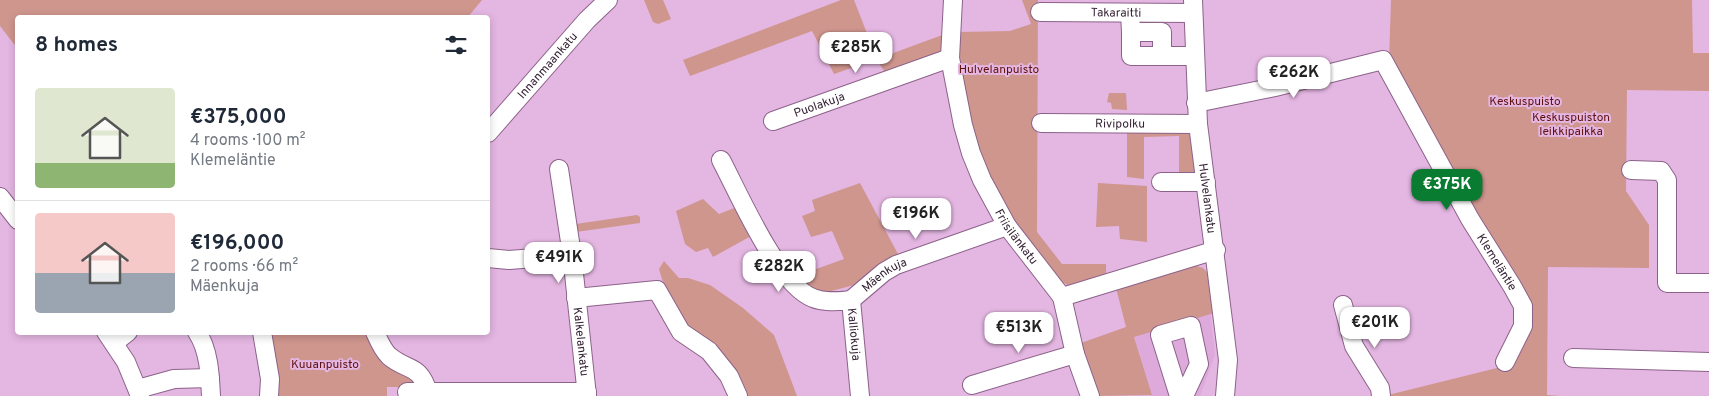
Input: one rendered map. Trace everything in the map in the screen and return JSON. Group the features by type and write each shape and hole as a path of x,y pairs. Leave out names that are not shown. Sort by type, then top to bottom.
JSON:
{"street":[{"name":"Innanmaankatu","path":"490,131 582,26 608,0"},
{"name":"Takaraitti","path":"1040,12 1130,13 1193,6"},
{"name":"Hulvelankatu","path":"1193,6 1198,124 1216,250 1228,360 1225,396"},
{"name":"Friisilänkatu","path":"952,7 950,58 963,126 971,153 982,180 1007,226 1062,297"},
{"path":"1130,13 1131,56 1194,56"},
{"path":"1131,32 1162,32 1162,56"},
{"name":"Puolakuja","path":"773,121 950,58"},
{"name":"Klemeläntie","path":"1196,103 1275,87 1383,60 1470,219 1523,306 1523,326 1505,362"},
{"name":"Rivipolku","path":"1041,123 1198,124"},
{"name":"Kalliokuja","path":"721,160 761,236 786,277 804,294 814,299 851,300 860,396"},
{"name":"Kalkelankatu","path":"559,169 572,255 587,394"},
{"path":"1631,170 1661,171 1667,180 1667,283 1709,283"},
{"path":"1161,182 1206,182"},
{"name":"Mäenkuja","path":"851,300 884,272 896,265 1007,226"},
{"path":"1090,396 1076,354 1062,297 1216,250"},
{"path":"490,258 509,260 572,255"},
{"path":"576,298 657,290 681,332 714,357 729,376 738,396"},
{"path":"1343,305 1354,346 1380,388 1381,396"},
{"path":"1179,396 1160,335 1191,326 1199,364 1184,396"},
{"path":"200,335 203,341 210,378 211,396"},
{"path":"263,335 270,379 269,396"},
{"path":"376,335 382,347 391,357 417,371 425,382 428,392"},
{"path":"110,338 139,392 174,379 210,378"},
{"path":"972,385 1076,354"},
{"path":"1573,358 1709,362"},
{"path":"407,392 587,394"}],"shaded area":[{"path":"1206,272 1215,355 1200,396 1149,396 1152,395 1121,293"}],"green space":[{"path":"0,0 482,0 470,15 15,15 15,45 0,26"},
{"path":"644,0 663,0 671,19 658,24 653,22"},
{"path":"841,0 854,0 877,59 834,74 812,31 690,76 683,60"},
{"name":"Hulvelanpuisto","path":"1022,0 1038,0 1037,232 1062,264 1106,264 1106,276 1069,286 1053,274 1032,248 1000,199 978,146 964,90 959,32 1010,31 1031,24"},
{"name":"Keskuspuisto","path":"1391,0 1692,0 1693,53 1709,53 1709,91 1627,90 1626,191 1649,225 1649,268 1548,267 1547,395 1561,396 1384,396 1513,364 1527,325 1476,221 1389,62"},
{"path":"945,34 946,39 941,53 885,73 877,59"},
{"path":"1109,93 1126,93 1127,110 1112,109 1111,103 1107,102"},
{"path":"1127,128 1192,131 1198,173 1179,177 1179,136 1144,137 1144,179 1127,177"},
{"path":"860,183 898,254 880,263 854,285 824,293 802,283 797,276 844,259 832,231 811,237 802,216 815,211 812,200"},
{"path":"1098,183 1147,186 1147,242 1120,239 1119,226 1096,227"},
{"path":"703,199 719,214 739,206 753,235 713,257 708,248 696,252 685,244 676,211"},
{"path":"637,215 640,217 640,223 576,232 576,224"},
{"path":"664,261 679,278 688,278 710,285 743,308 774,335 797,396 746,396 707,352 673,305 659,269"},
{"path":"1190,264 1203,268 1208,273 1214,313 1134,337 1152,395 1097,396 1081,343 1126,327 1116,288"},
{"name":"Kuuanpuisto","path":"264,335 376,335 422,387 387,387 387,396 273,396"}],"park label":[{"name":"Keskuspuiston leikkipaikka","path":"1571,124"}]}
